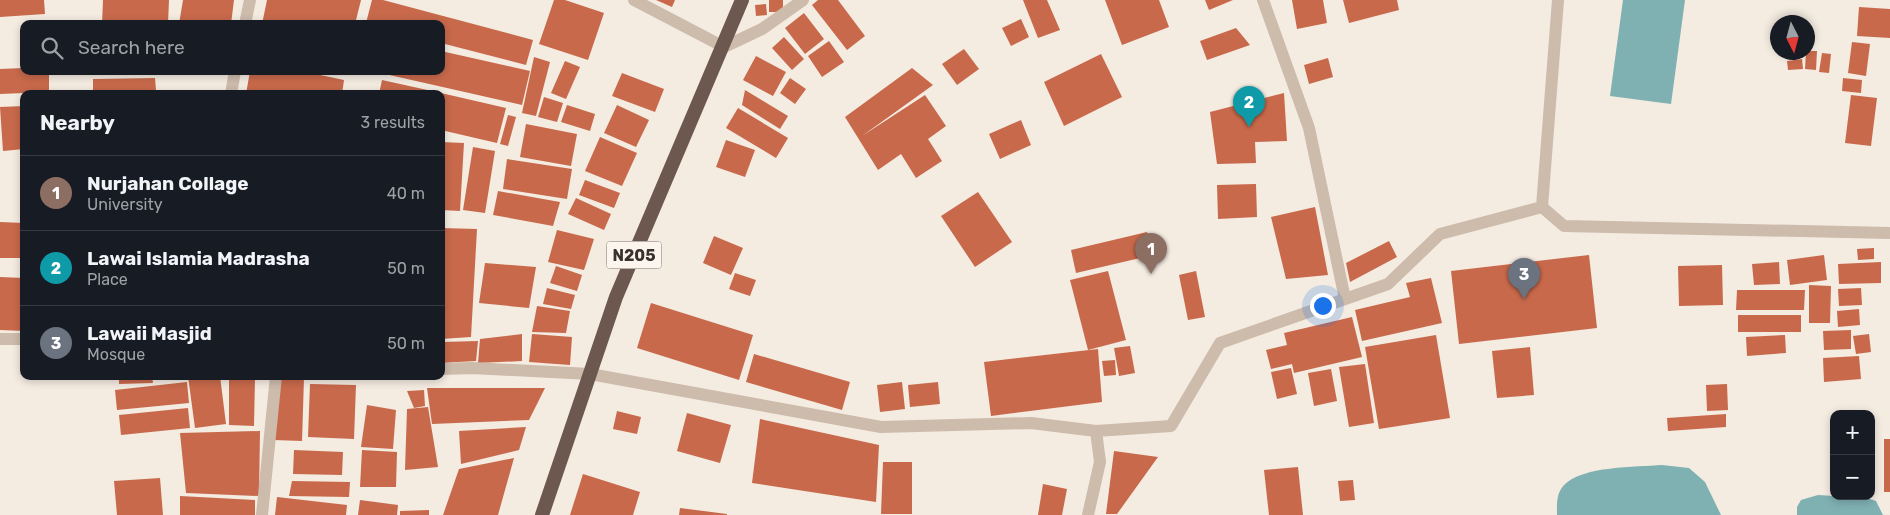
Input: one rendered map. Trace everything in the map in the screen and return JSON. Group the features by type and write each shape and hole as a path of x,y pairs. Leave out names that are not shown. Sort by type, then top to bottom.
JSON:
{"highway":[{"name":"N205","path":"542,515 616,297 724,47 742,0"}],"street":[{"path":"246,20 250,0"},
{"path":"634,0 724,47 762,29 803,0"},
{"path":"1263,0 1309,128 1345,299"},
{"path":"1542,207 1558,0"},
{"path":"232,90 235,75"},
{"path":"445,369 472,368 590,374 882,427 1031,423 1096,431 1171,426 1220,343 1388,284 1440,234 1542,207"},
{"path":"1542,207 1564,226 1890,233"},
{"path":"0,340 20,339"},
{"path":"262,515 276,380"},
{"path":"1088,515 1100,462 1096,431"}],"water":[{"path":"1623,0 1685,0 1671,104 1610,96"},
{"path":"1662,465 1689,468 1705,482 1721,515 1557,515 1560,492 1564,485 1572,479 1596,471"},
{"path":"1818,495 1830,496 1830,500 1873,500 1876,501 1883,515 1797,515 1797,507 1801,500"}],"building":[{"path":"0,0 44,0 45,14 0,17"},
{"path":"103,0 169,0 168,20 102,20"},
{"path":"183,0 234,0 232,20 180,20"},
{"path":"267,0 361,0 356,20 263,20"},
{"path":"372,0 383,0 533,40 526,65 445,44 445,20 367,20"},
{"path":"554,0 565,0 604,13 588,60 539,44"},
{"path":"656,0 675,0 672,7"},
{"path":"769,0 783,0 783,12 769,12"},
{"path":"818,0 838,0 865,36 847,50 812,5"},
{"path":"1023,0 1047,0 1060,30 1038,38"},
{"path":"1105,0 1159,0 1169,27 1122,45"},
{"path":"1205,0 1233,0 1209,10"},
{"path":"1292,0 1323,0 1327,23 1297,29"},
{"path":"1343,0 1397,0 1399,10 1349,23"},
{"path":"766,4 767,15 756,16 755,5"},
{"path":"1859,7 1890,9 1890,38 1857,36"},
{"path":"804,13 824,39 805,54 785,28"},
{"path":"1021,19 1029,37 1011,46 1002,28"},
{"path":"1236,28 1250,45 1207,60 1200,41"},
{"path":"784,37 804,59 792,70 772,48"},
{"path":"829,41 844,62 822,77 808,56"},
{"path":"1852,42 1870,44 1866,76 1848,73"},
{"path":"964,49 979,69 957,85 942,64"},
{"path":"1815,51 1817,51 1816,70 1805,69 1806,60 1815,60"},
{"path":"445,52 530,71 522,105 389,75 445,75"},
{"path":"1822,53 1831,54 1829,73 1819,72"},
{"path":"1101,54 1122,97 1064,126 1044,82"},
{"path":"756,56 786,72 773,96 743,80"},
{"path":"534,57 550,62 536,116 522,113"},
{"path":"1328,58 1333,77 1309,84 1304,65"},
{"path":"1802,60 1803,69 1788,70 1787,61"},
{"path":"565,61 580,67 566,99 551,93"},
{"path":"20,68 20,75 49,75 49,90 20,90 20,93 0,94 0,69"},
{"path":"912,68 933,85 862,136 925,95 946,126 928,139 942,161 916,178 901,154 878,170 845,117"},
{"path":"622,73 664,89 655,112 612,96"},
{"path":"249,75 320,75 344,80 343,90 247,90"},
{"path":"155,78 156,90 93,90 93,79"},
{"path":"790,78 806,89 795,104 780,93"},
{"path":"1843,78 1862,80 1861,93 1842,91"},
{"path":"382,80 427,90 380,90"},
{"path":"745,90 788,116 780,129 742,105"},
{"path":"1284,93 1287,141 1255,142 1256,163 1217,164 1210,112"},
{"path":"445,94 506,108 497,143 445,131"},
{"path":"1851,95 1877,98 1871,146 1845,143"},
{"path":"544,97 563,103 557,122 538,117"},
{"path":"567,105 595,114 590,131 561,122"},
{"path":"617,105 649,120 636,147 604,133"},
{"path":"20,106 20,149 3,151 0,107"},
{"path":"738,108 788,138 776,158 726,128"},
{"path":"508,115 516,117 508,146 500,144"},
{"path":"1021,120 1031,145 1000,159 989,134"},
{"path":"526,124 577,134 571,166 520,157"},
{"path":"600,137 637,153 622,186 585,171"},
{"path":"726,140 755,150 745,177 716,167"},
{"path":"445,142 464,143 460,211 445,210"},
{"path":"473,147 495,151 485,213 463,210"},
{"path":"507,159 572,169 567,199 503,189"},
{"path":"585,180 620,193 614,208 579,195"},
{"path":"1256,184 1257,217 1218,219 1217,185"},
{"path":"498,191 560,202 553,226 493,215"},
{"path":"978,192 1012,242 975,267 941,216"},
{"path":"576,198 611,214 604,230 568,214"},
{"path":"1315,207 1328,275 1286,279 1271,217"},
{"path":"0,222 20,223 20,258 0,258"},
{"path":"445,228 477,229 471,337 445,339"},
{"path":"557,230 594,239 584,270 548,262"},
{"path":"1147,232 1153,255 1076,273 1071,250"},
{"path":"714,236 743,248 731,275 703,263"},
{"path":"1389,241 1397,257 1350,282 1346,263"},
{"path":"1874,248 1874,259 1858,260 1857,249"},
{"path":"1589,255 1597,328 1459,344 1451,271"},
{"path":"1824,255 1827,280 1790,285 1787,260"},
{"path":"1779,262 1780,284 1754,285 1752,264"},
{"path":"1881,262 1881,283 1839,284 1838,264"},
{"path":"485,263 536,267 529,308 479,303"},
{"path":"1722,265 1723,305 1679,306 1678,266"},
{"path":"556,266 582,275 577,291 550,283"},
{"path":"1108,271 1126,340 1088,350 1070,280"},
{"path":"1196,271 1205,317 1188,320 1179,275"},
{"path":"735,273 756,280 750,296 729,289"},
{"path":"0,277 20,278 20,331 0,330"},
{"path":"1431,278 1442,323 1362,341 1355,310 1410,297 1406,283"},
{"path":"1809,285 1831,286 1830,323 1809,323"},
{"path":"547,288 575,295 571,309 543,304"},
{"path":"1861,288 1862,305 1839,306 1838,289"},
{"path":"1737,290 1805,290 1804,310 1736,310"},
{"path":"651,303 753,335 739,380 637,348"},
{"path":"537,306 570,311 566,333 532,332"},
{"path":"1859,309 1860,325 1838,327 1837,311"},
{"path":"1738,315 1801,315 1801,332 1738,332"},
{"path":"1352,317 1362,357 1294,373 1292,364 1271,369 1266,350 1287,345 1284,333"},
{"path":"1851,330 1851,349 1824,350 1823,331"},
{"path":"522,334 522,361 478,363 480,339"},
{"path":"532,334 572,337 570,365 529,362"},
{"path":"1869,334 1871,352 1856,354 1853,336"},
{"path":"1436,335 1450,418 1379,429 1365,347"},
{"path":"1785,335 1786,353 1747,356 1746,337"},
{"path":"478,341 476,361 445,363 445,342"},
{"path":"1130,346 1135,373 1119,376 1114,348"},
{"path":"1530,347 1534,395 1497,398 1492,351"},
{"path":"1098,349 1102,402 991,416 984,362"},
{"path":"754,354 850,382 842,410 746,382"},
{"path":"1859,356 1861,379 1824,382 1823,358"},
{"path":"1115,360 1116,375 1104,376 1102,361"},
{"path":"1365,364 1374,423 1349,427 1339,367"},
{"path":"1291,368 1297,394 1277,399 1271,372"},
{"path":"1331,369 1337,401 1314,406 1308,373"},
{"path":"119,380 153,380 153,383 119,384"},
{"path":"189,380 220,380 226,424 195,428"},
{"path":"229,380 255,380 254,426 229,425"},
{"path":"277,380 304,380 302,441 274,440"},
{"path":"187,382 189,403 117,410 115,390"},
{"path":"902,382 905,409 880,412 877,385"},
{"path":"938,382 940,404 910,407 908,385"},
{"path":"310,384 356,385 354,439 308,437"},
{"path":"1727,384 1728,410 1707,411 1706,385"},
{"path":"427,388 545,388 529,420 432,424"},
{"path":"424,390 425,406 414,408 407,391"},
{"path":"367,405 396,410 393,449 361,447"},
{"path":"428,407 438,467 405,470 407,409"},
{"path":"188,408 190,428 121,435 119,415"},
{"path":"617,411 641,417 637,434 613,429"},
{"path":"687,413 731,425 720,463 677,451"},
{"path":"1726,414 1726,427 1668,431 1667,418"},
{"path":"760,419 879,445 876,502 752,483"},
{"path":"526,427 519,450 461,464 459,431"},
{"path":"260,431 259,496 186,493 180,433"},
{"path":"1884,439 1890,439 1890,492 1884,492"},
{"path":"294,450 343,452 342,475 293,474"},
{"path":"362,450 397,452 396,487 360,487"},
{"path":"1114,451 1158,457 1117,514 1106,514"},
{"path":"514,458 498,515 443,515 459,469"},
{"path":"883,462 912,462 912,514 881,514"},
{"path":"1298,467 1303,515 1269,515 1264,470"},
{"path":"583,474 640,492 633,515 570,515"},
{"path":"160,478 163,515 117,515 114,481"},
{"path":"1353,480 1355,500 1340,501 1338,481"},
{"path":"292,481 350,482 349,497 289,496"},
{"path":"1043,484 1067,489 1062,515 1038,515"},
{"path":"180,496 255,500 255,515 180,515"},
{"path":"277,497 347,505 346,515 275,515"},
{"path":"360,500 398,505 397,515 358,515"},
{"path":"680,508 727,514 727,515 679,515"},
{"path":"429,510 429,515 400,515 400,511"}],"place":[{"name":"Lawai Islamia Madrasha","path":"1249,127"},
{"name":"Nurjahan Collage","path":"1151,274"},
{"name":"Lawaii Masjid","path":"1524,299"}]}
